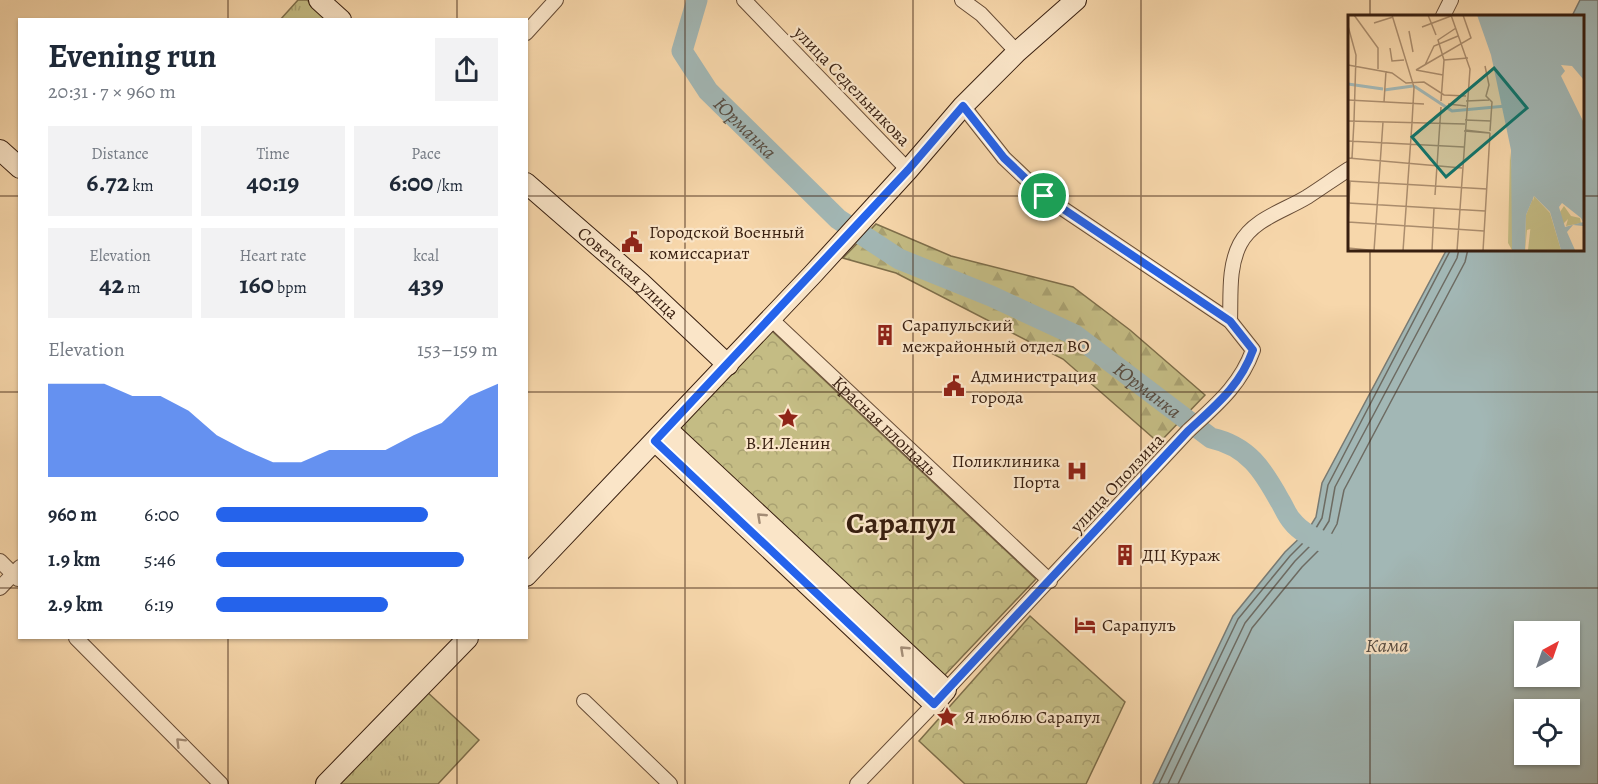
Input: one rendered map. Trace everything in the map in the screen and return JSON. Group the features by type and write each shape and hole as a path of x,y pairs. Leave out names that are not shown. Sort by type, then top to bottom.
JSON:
{"main road":[{"path":"319,0 339,18"},
{"path":"528,574 812,275 904,176 963,106 1017,51 1076,0"},
{"path":"0,150 18,166"},
{"name":"Советская улица","path":"528,185 640,282 728,365"},
{"path":"661,435 940,697"},
{"path":"326,784 467,639"}],"street":[{"path":"528,31 556,0"},
{"name":"улица Седельникова","path":"744,0 904,176"},
{"path":"962,0 981,14 1017,51"},
{"path":"1444,15 1451,0"},
{"path":"963,106 1004,158 1044,196 1230,321"},
{"path":"1230,321 1231,274 1239,245 1249,232 1262,221 1306,197 1348,170"},
{"name":"Красная площадь","path":"771,319 1050,581"},
{"name":"улица Оползина","path":"857,784 1245,372 1253,350 1230,321"},
{"path":"0,561 17,574 0,588"},
{"path":"77,639 221,784"},
{"path":"584,701 670,784"}],"green space":[{"path":"298,0 307,0 326,18 282,18"},
{"path":"876,224 951,256 1073,287 1130,330 1205,395 1159,443 1063,359 896,273 843,258"},
{"path":"772,331 1036,579 942,678 677,429"},
{"path":"1030,616 1125,702 1086,784 965,784 919,741"},
{"path":"425,690 479,740 438,784 340,784"}],"water":[{"name":"Кама","path":"1580,0 1598,0 1598,784 1153,784 1233,616 1285,552 1308,530 1316,517 1322,483 1446,250 1583,250 1583,15 1572,15"}],"waterway":[{"name":"Юрманка","path":"697,0 682,51 708,91 838,219 899,259 991,296 1075,335 1211,438 1245,453 1274,490 1296,526 1310,536 1331,545"}],"place":[{"name":"Городской Военный комиссариат","path":"632,242"},
{"name":"Сарапульский межрайонный отдел ВО","path":"885,335"},
{"name":"Администрация города","path":"954,386"},
{"name":"В.И.Ленин","path":"788,418"},
{"name":"Поликлиника Порта","path":"1077,471"},
{"name":"ДЦ Кураж","path":"1125,555"},
{"name":"Сарапулъ","path":"1085,625"},
{"name":"Я люблю Сарапул","path":"947,717"}],"district":[{"name":"Сарапул","path":"901,523"}],"route":[{"path":"963,106 1004,158 1044,196 1230,321 1253,350 1245,372 1222,399 1188,431 934,704 655,441 812,275 963,106"}]}
